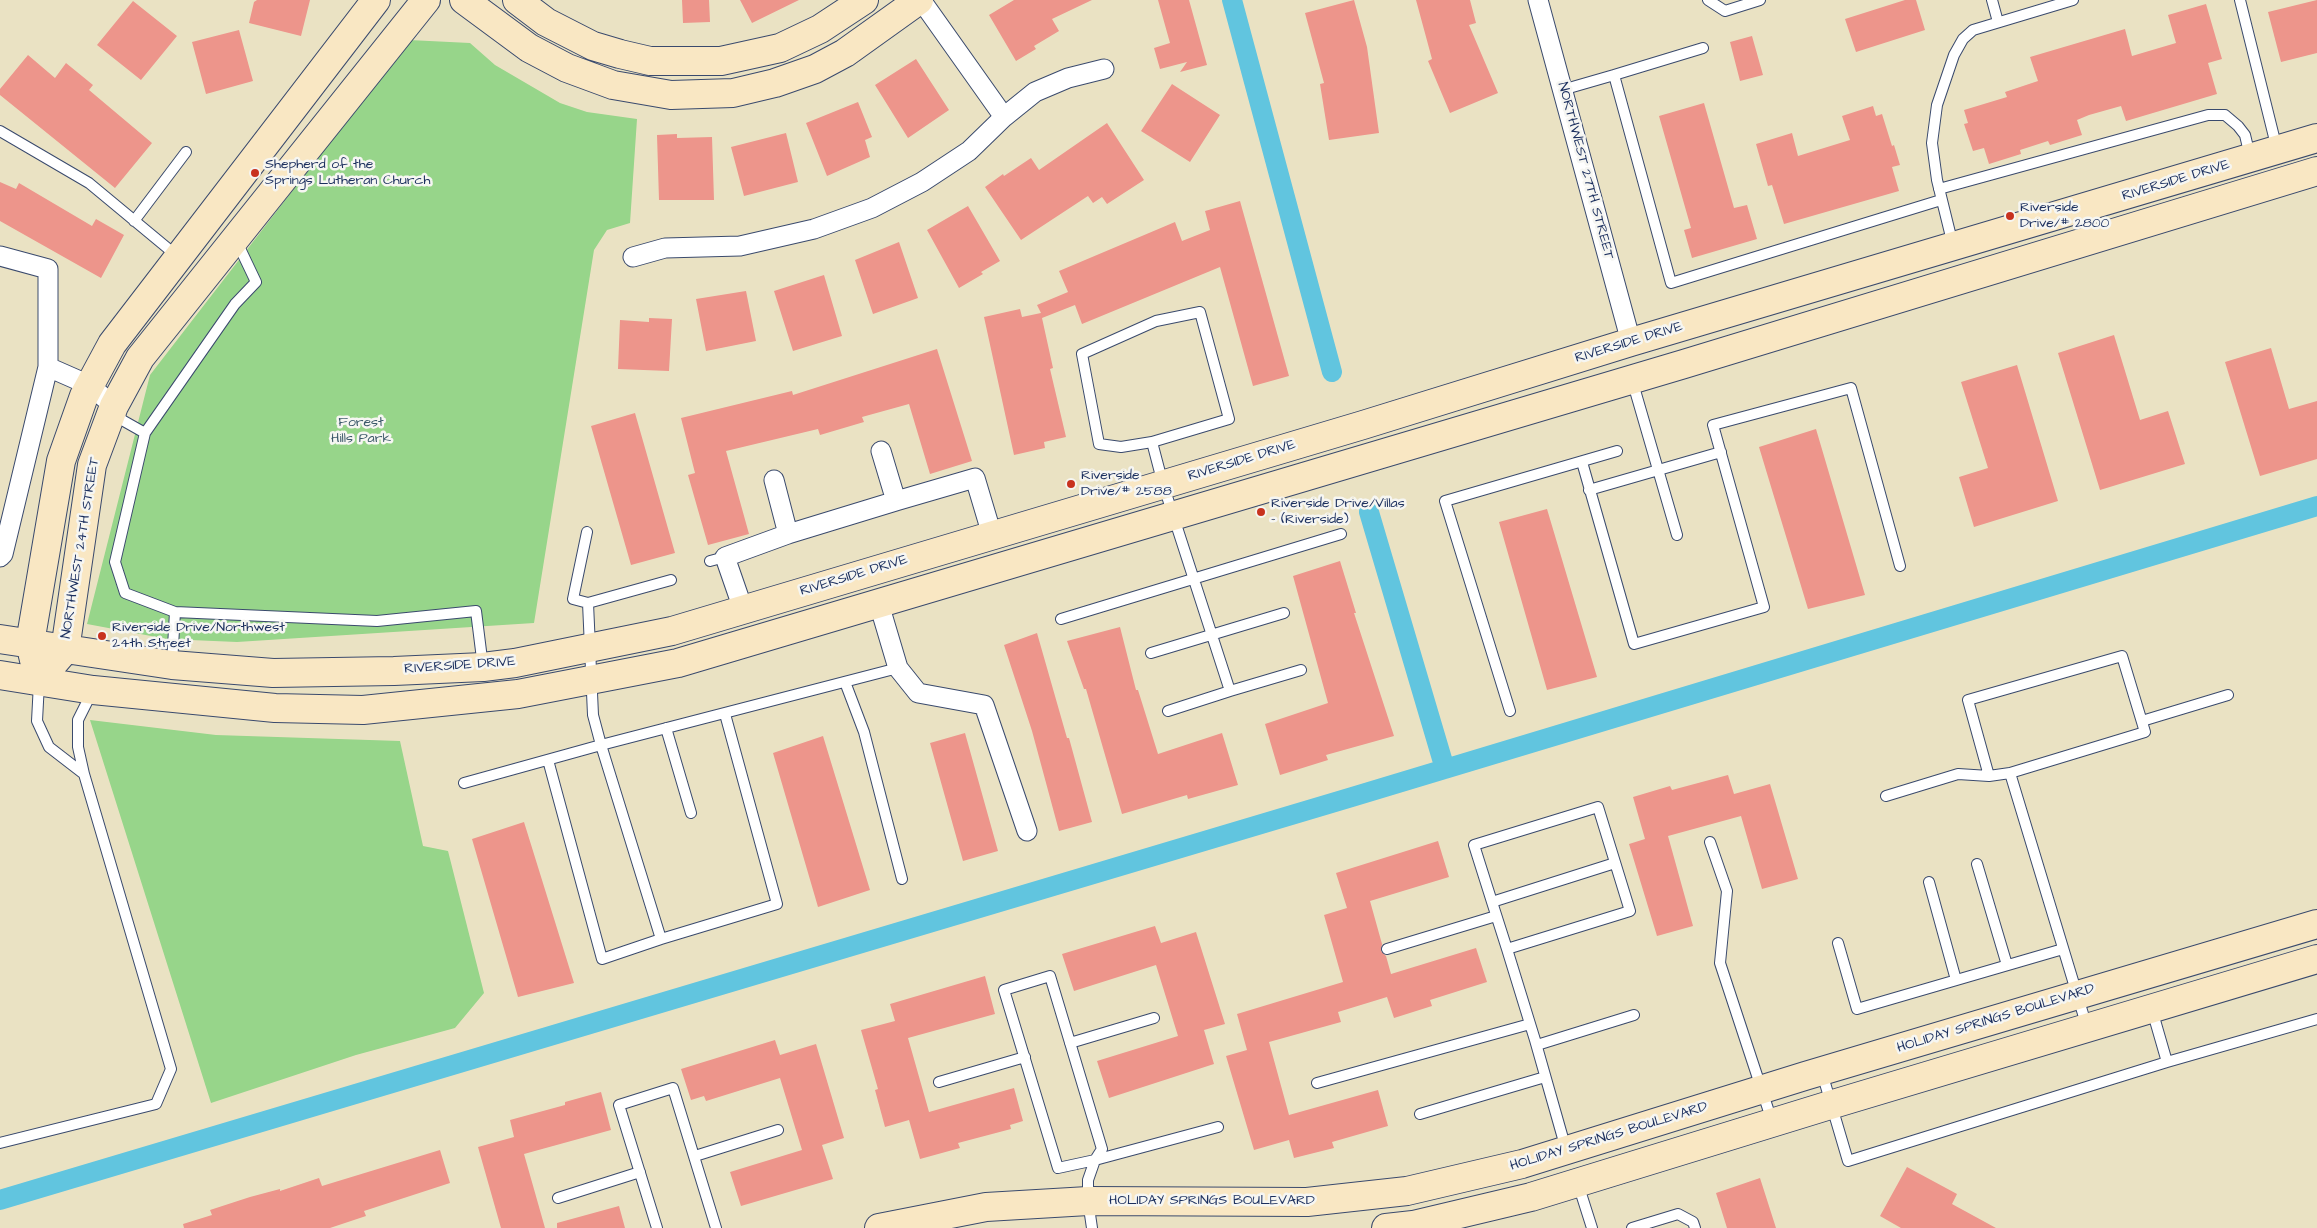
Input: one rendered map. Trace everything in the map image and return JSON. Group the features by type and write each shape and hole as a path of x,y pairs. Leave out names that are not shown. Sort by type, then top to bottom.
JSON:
{"street":[{"path":"39,681 30,643 61,461 89,385 112,344 376,0"},
{"name":"NORTHWEST 24TH STREET","path":"39,681 64,650 92,465 114,406 140,358 426,0"},
{"path":"464,0 529,48 567,68 613,85 671,95 734,93 775,83 815,69 846,53 920,0 1004,117"},
{"path":"517,0 546,22 593,46 650,61 721,61 780,48 820,29 864,0"},
{"name":"NORTHWEST 27TH STREET","path":"1538,0 1631,342"},
{"path":"613,85 620,54"},
{"path":"633,257 665,248 740,246 814,229 872,208 922,182 969,151 1004,117 1035,92 1068,78 1104,69"},
{"name":"RIVERSIDE DRIVE","path":"0,639 172,665 273,673 484,667 515,663 672,631 1631,342 2317,138"},
{"path":"0,676 93,690 275,708 363,710 518,694 678,663 1632,380 2310,174 2308,160 2317,147"},
{"path":"2238,195 2262,178 2278,150"},
{"path":"0,256 48,269 48,367 3,554 0,557"},
{"path":"1598,390 1623,358 1631,342 1639,351 1654,358 1684,364"},
{"path":"48,367 89,385 114,406"},
{"path":"881,451 896,501"},
{"path":"743,610 718,559 788,534 896,501 975,478 992,535"},
{"path":"774,480 788,534"},
{"path":"879,604 898,668 918,693 984,704 1027,831"},
{"name":"HOLIDAY SPRINGS BOULEVARD","path":"879,1228 986,1207 1088,1201 1307,1202 1407,1191 1522,1164 1821,1072 2317,924"},
{"path":"1386,1228 1422,1223 1531,1197 1772,1122 2317,959"},
{"path":"1567,1150 1578,1183"}],"lane":[{"path":"1708,0 1725,11 1760,0"},
{"path":"1992,0 1998,22"},
{"path":"1954,246 1941,200 1932,143 1937,105 1954,55 1963,39 1973,30 2073,0"},
{"path":"2240,0 2278,150"},
{"path":"1562,90 1703,48"},
{"path":"1614,75 1671,283 1941,200"},
{"path":"1939,189 2208,114 2225,115 2238,126 2245,135 2251,158"},
{"path":"0,131 89,184 178,257"},
{"path":"134,221 186,152"},
{"path":"235,238 256,282 236,304 145,433 115,562 125,593 175,612 378,621 476,611 484,667"},
{"path":"1200,312 1229,418 1152,442 1121,447 1099,444 1082,354 1156,321 1200,312"},
{"path":"1632,380 1677,535"},
{"path":"1582,462 1634,644 1764,607 1713,425 1851,388 1900,566"},
{"path":"114,406 122,420 145,433"},
{"path":"1152,442 1163,484 1230,692"},
{"path":"1510,712 1445,501 1617,451"},
{"path":"1589,490 1721,452"},
{"path":"587,532 573,599 588,603 672,580"},
{"path":"1061,619 1341,534"},
{"path":"588,603 593,715 661,939"},
{"path":"172,665 175,612"},
{"path":"1151,653 1284,613"},
{"path":"1886,796 1958,774 1989,776 2010,772 2145,732 2122,656 1968,700 1989,776"},
{"path":"464,783 601,745 898,668"},
{"path":"1168,711 1301,670"},
{"path":"39,681 37,721 49,747 84,774"},
{"path":"845,682 864,732 902,879"},
{"path":"0,1143 156,1104 171,1069 84,774 78,747 78,720 93,690"},
{"path":"2142,721 2228,695"},
{"path":"548,760 602,959 777,904 725,714"},
{"path":"666,728 690,813"},
{"path":"2010,772 2087,1028"},
{"path":"1507,949 1630,911 1598,806 1474,845 1567,1150"},
{"path":"1710,842 1726,891 1720,963 1772,1122"},
{"path":"1492,902 1615,863"},
{"path":"1977,864 2007,965"},
{"path":"1929,882 1956,980"},
{"path":"1387,949 1496,916"},
{"path":"1838,943 1857,1009 2063,949"},
{"path":"1092,1228 1088,1201 1088,1180 1095,1160 1102,1149 1050,976 1004,990 1058,1168 1095,1160 1218,1127"},
{"path":"2152,1009 2167,1062"},
{"path":"1536,1045 1634,1015"},
{"path":"1070,1043 1154,1018"},
{"path":"1821,1072 1848,1161 2167,1062 2317,1019"},
{"path":"1317,1083 1530,1024"},
{"path":"939,1082 1025,1057"},
{"path":"1420,1114 1545,1077"},
{"path":"657,1228 620,1105 673,1088 716,1228"},
{"path":"695,1156 778,1130"},
{"path":"558,1198 640,1172"},
{"path":"1578,1183 1592,1228"},
{"path":"1632,1228 1678,1214 1694,1222 1695,1228"}],"green space":[{"name":"Forest Hills Park","path":"409,40 470,43 495,65 560,103 587,112 637,119 630,223 607,230 594,250 534,623 237,642 167,639 87,624 150,375"},
{"path":"90,720 216,735 400,741 423,846 448,851 484,993 455,1028 356,1055 211,1103"}],"building":[{"path":"257,0 310,0 301,36 249,23 254,2"},
{"path":"682,0 709,0 710,22 683,23"},
{"path":"740,0 799,0 752,23"},
{"path":"1014,0 1092,0 1052,19 1059,31 1034,46 1036,49 1016,61 989,15"},
{"path":"1158,0 1189,0 1207,65 1180,72 1187,62 1160,69 1154,48 1170,43"},
{"path":"1354,0 1367,47 1379,133 1329,140 1320,84 1324,83 1305,13"},
{"path":"1416,0 1470,0 1476,23 1469,25 1498,93 1450,113 1428,61 1432,59"},
{"path":"1905,0 1916,0 1925,30 1856,52 1845,19"},
{"path":"2317,0 2317,53 2281,62 2268,12"},
{"path":"133,1 177,36 141,80 97,45"},
{"path":"2206,4 2222,59 2208,63 2217,94 2126,121 2121,106 2089,115 2077,120 2082,135 2050,145 2048,141 2020,150 2021,154 1989,164 1984,148 1973,151 1964,124 1968,123 1964,110 2007,97 2005,92 2038,81 2030,57 2125,29 2132,56 2176,43 2168,15"},
{"path":"239,30 253,81 206,94 192,42"},
{"path":"1752,36 1763,75 1740,81 1730,42"},
{"path":"28,55 55,78 66,63 93,85 89,90 152,143 115,188 0,95 0,89"},
{"path":"916,59 949,110 908,138 875,85"},
{"path":"1172,84 1220,115 1190,162 1141,131"},
{"path":"858,102 872,137 865,140 870,157 827,176 806,123"},
{"path":"1704,103 1734,208 1747,205 1757,239 1692,258 1684,230 1691,228 1659,116"},
{"path":"1873,106 1876,116 1882,114 1892,146 1894,145 1900,165 1892,167 1899,191 1784,224 1772,185 1768,186 1756,144 1792,133 1798,156 1850,140 1842,116"},
{"path":"1107,123 1144,180 1107,204 1102,197 1093,203 1088,196 1021,240 985,187 1031,158 1039,170"},
{"path":"786,133 798,182 744,196 731,147"},
{"path":"677,134 677,138 712,137 714,200 659,200 657,135"},
{"path":"0,182 16,189 19,183 92,226 96,219 124,235 101,278 0,221"},
{"path":"1240,201 1289,376 1253,386 1220,267 1082,324 1075,305 1042,318 1053,368 1050,369 1066,437 1044,442 1045,448 1014,455 984,317 1020,309 1022,317 1041,313 1037,305 1068,292 1059,271 1175,222 1182,241 1210,230 1205,211"},
{"path":"968,206 1000,261 981,272 983,274 959,288 927,230"},
{"path":"899,242 918,298 873,314 855,260"},
{"path":"824,275 842,336 793,351 774,291"},
{"path":"746,291 756,341 706,351 696,299"},
{"path":"649,318 672,319 669,371 618,369 620,320 649,322"},
{"path":"2114,335 2140,420 2168,411 2185,464 2100,490 2058,353"},
{"path":"2271,348 2289,409 2317,401 2317,459 2260,476 2225,362"},
{"path":"937,349 972,461 930,474 909,404 862,417 864,422 820,435 818,429 726,451 749,534 708,545 688,475 695,473 681,418 792,391 793,395"},
{"path":"2017,365 2058,501 1974,527 1959,477 1988,468 1961,382"},
{"path":"635,413 675,553 631,565 591,426"},
{"path":"1816,429 1865,595 1808,609 1759,447"},
{"path":"1547,509 1597,677 1547,690 1499,522"},
{"path":"1340,561 1356,613 1354,613 1394,736 1326,755 1328,760 1280,775 1265,724 1328,703 1293,576"},
{"path":"1120,627 1136,690 1138,690 1158,754 1222,733 1238,785 1188,799 1187,795 1122,814 1086,689 1084,689 1067,641"},
{"path":"1037,633 1092,822 1059,831 1032,731 1004,645"},
{"path":"965,733 998,851 963,861 930,743"},
{"path":"823,736 870,890 818,907 773,753"},
{"path":"1728,775 1734,794 1770,784 1798,879 1762,889 1741,816 1668,836 1693,926 1657,936 1629,844 1645,839 1633,797 1670,786 1672,790"},
{"path":"524,822 574,983 518,997 472,839"},
{"path":"1438,841 1449,877 1370,901 1382,944 1381,951 1386,956 1391,974 1476,948 1487,982 1430,1000 1432,1006 1394,1018 1387,997 1338,1012 1341,1022 1269,1042 1289,1115 1378,1090 1388,1126 1332,1142 1334,1148 1294,1158 1289,1140 1254,1150 1226,1056 1247,1050 1237,1014 1343,982 1324,915 1347,908 1336,873"},
{"path":"1155,926 1161,943 1196,932 1225,1024 1204,1030 1214,1064 1109,1098 1097,1061 1178,1036 1156,965 1074,991 1062,954"},
{"path":"985,976 995,1014 908,1038 929,1112 1014,1088 1023,1121 1010,1125 1011,1129 958,1143 960,1148 920,1159 909,1120 885,1127 875,1090 878,1089 861,1030 895,1021 890,1004"},
{"path":"775,1040 780,1055 816,1044 844,1138 822,1145 833,1179 741,1206 730,1172 802,1150 780,1078 706,1101 704,1096 691,1100 681,1069"},
{"path":"601,1092 611,1130 524,1154 545,1228 501,1228 478,1147 514,1137 510,1120 565,1105 565,1102"},
{"path":"440,1150 450,1183 364,1211 366,1216 330,1228 184,1228 183,1224 212,1215 210,1210 250,1197 280,1189 280,1191 319,1178 322,1186"},
{"path":"1907,1167 1957,1194 1952,1204 1996,1228 1901,1228 1880,1216"},
{"path":"1760,1178 1776,1228 1727,1228 1716,1193"},
{"path":"619,1206 625,1228 557,1228 557,1223"}],"waterway":[{"path":"1232,0 1332,372"},
{"path":"0,1200 1352,797 2317,506"},
{"path":"1369,512 1445,769"}],"place":[{"name":"Shepherd of the Springs Lutheran Church","path":"255,173"},
{"name":"Riverside Drive/# 2800","path":"2010,216"},
{"name":"Riverside Drive/# 2588","path":"1071,484"},
{"name":"Riverside Drive/Villas - (Riverside)","path":"1261,512"},
{"name":"Riverside Drive/Northwest 24th Street","path":"102,636"}]}
